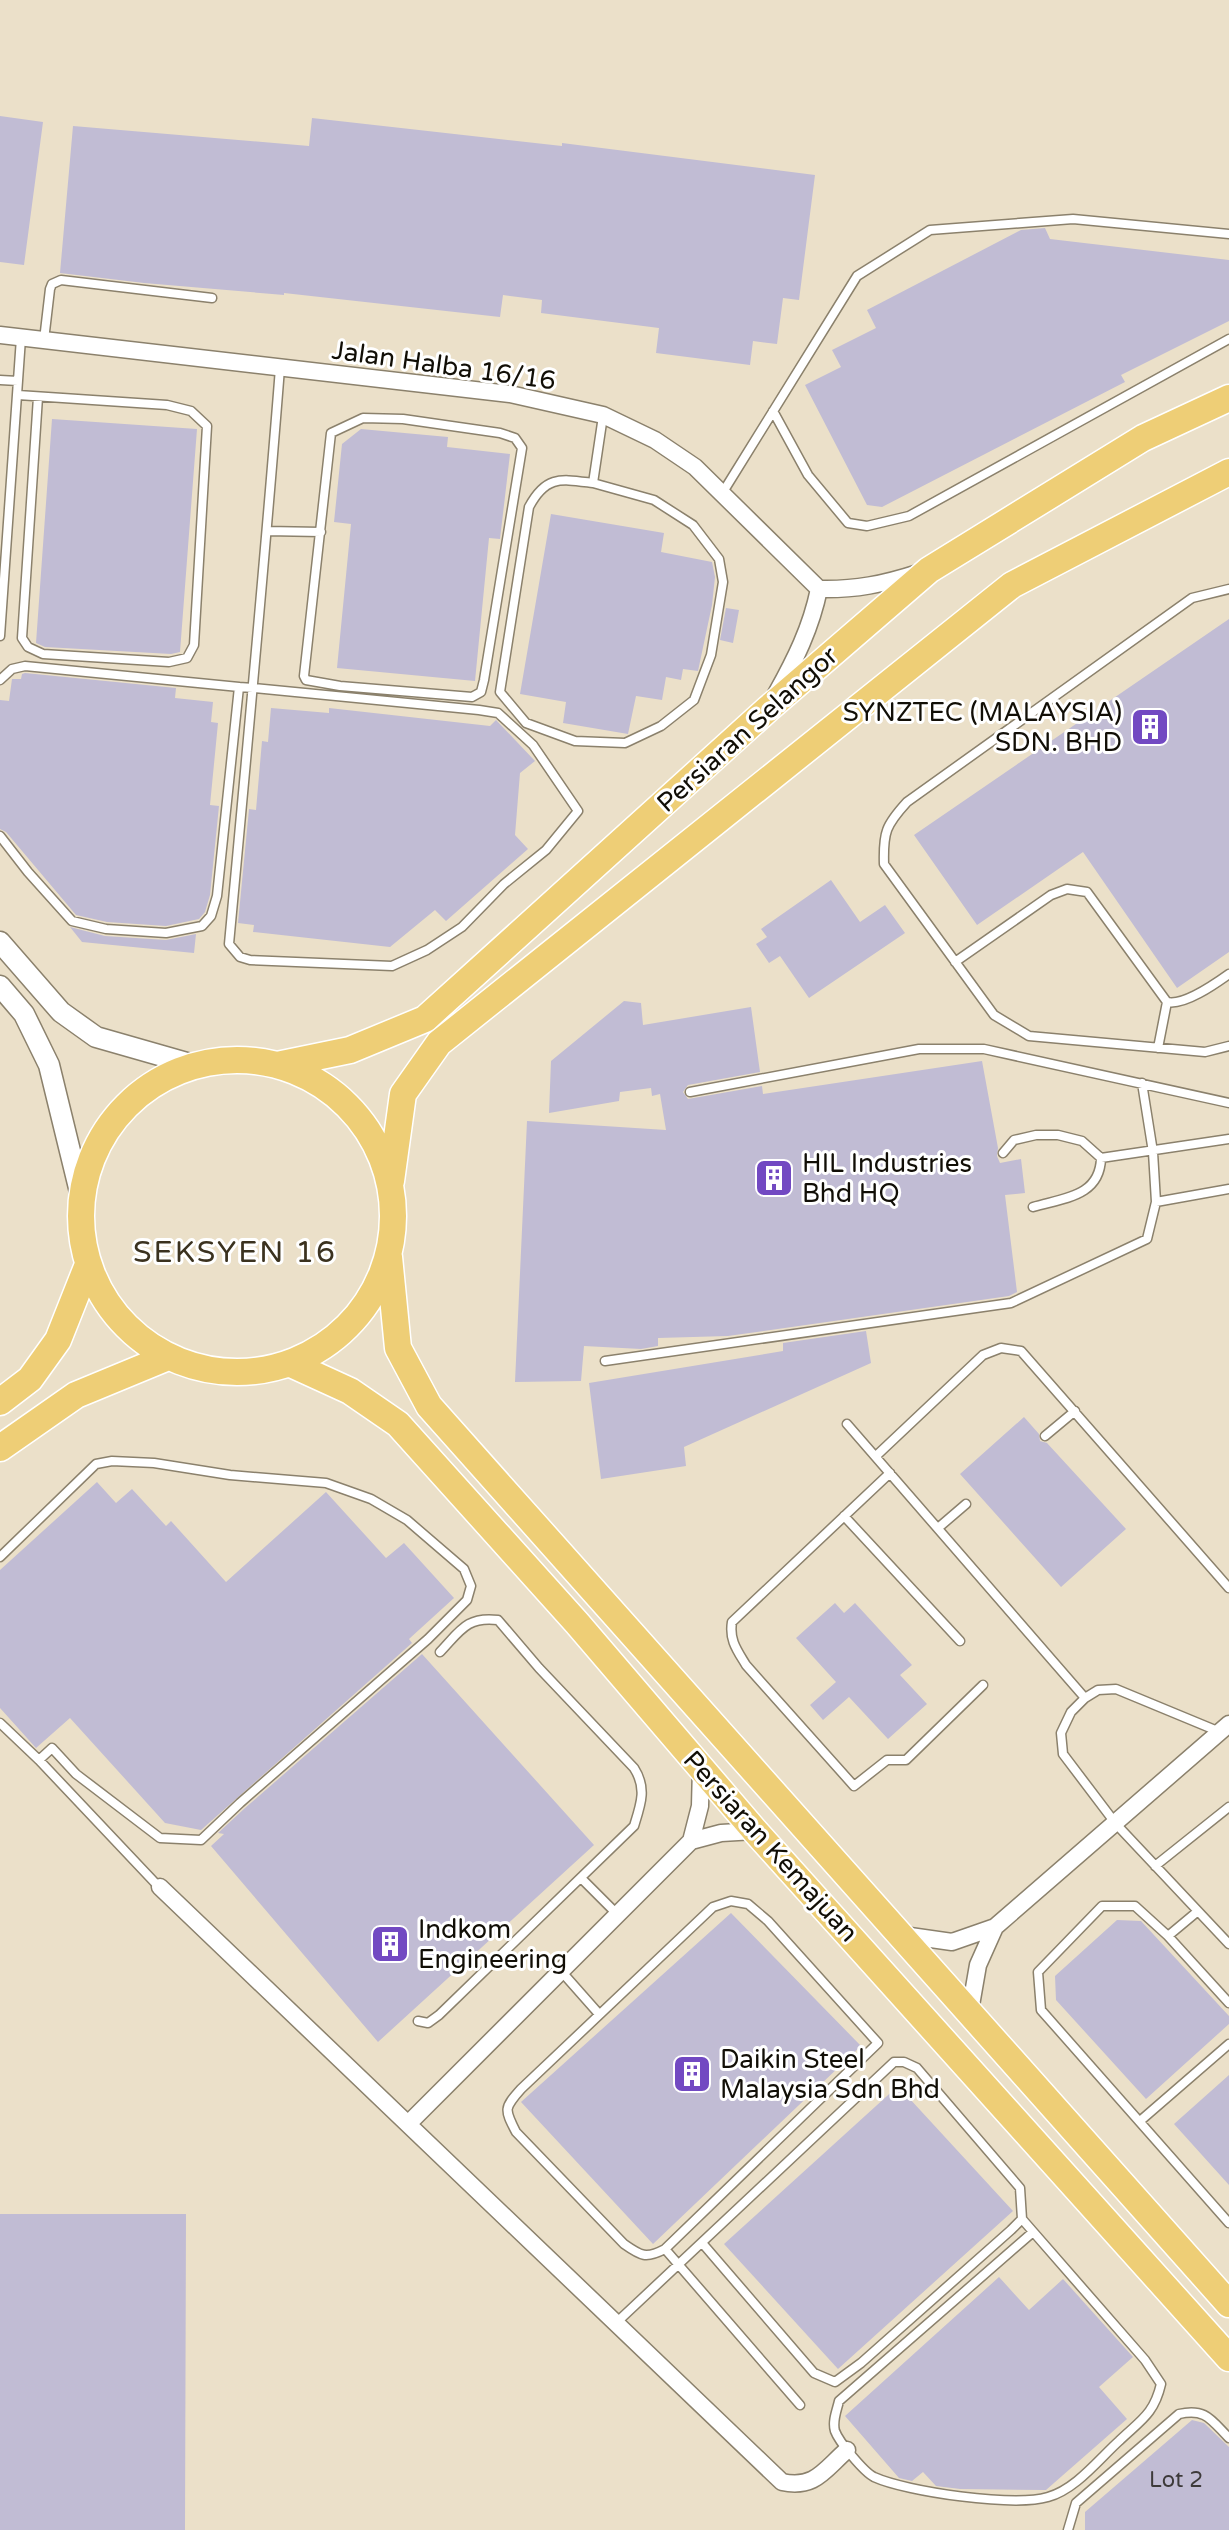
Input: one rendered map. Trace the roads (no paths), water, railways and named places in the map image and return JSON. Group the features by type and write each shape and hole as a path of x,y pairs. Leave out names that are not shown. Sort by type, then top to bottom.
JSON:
{"main road":[{"name":"Persiaran Selangor","path":"277,1065 350,1050 425,1019 769,708 929,570 1143,438 1229,398"},
{"name":"Persiaran Selangor","path":"391,1181 403,1094 439,1043 1012,585 1229,472"},
{"path":"236,1059 277,1065 317,1081 350,1108 375,1142 391,1181 394,1219 389,1257 368,1303 334,1339 291,1364 250,1372 208,1371 168,1357 133,1335 106,1304 87,1267 79,1230 80,1192 94,1149 119,1112 153,1083 194,1065 236,1059"},
{"name":"Persiaran Kemajuan","path":"389,1257 398,1348 429,1406 1229,2304"},
{"path":"0,1402 30,1379 58,1340 87,1267"},
{"path":"0,1448 76,1395 168,1357"},
{"name":"Persiaran Kemajuan","path":"291,1364 350,1391 398,1424 577,1623 755,1831 1229,2358"},
{"path":"1120,2235 1138,2233 1146,2222 1146,2212"},
{"path":"1169,2289 1172,2270 1193,2264"}],"street":[{"name":"Jalan Halba 16/16","path":"0,335 510,394 603,415 655,440 695,467 819,589"},
{"path":"769,708 799,653 813,619 819,589 849,590 884,584 929,570"},
{"path":"0,942 61,1012 96,1037 194,1065"},
{"path":"0,986 24,1014 49,1065 80,1192"},
{"path":"903,1935 952,1942 995,1927 1224,1728"},
{"path":"691,1841 700,1806 701,1768"},
{"path":"408,2124 691,1841 721,1833 755,1831"},
{"path":"160,1887 782,2482 797,2485 810,2483 847,2450"},
{"path":"970,2011 978,1965 995,1927"}],"lane":[{"path":"723,492 857,276 930,230 1073,219 1229,234"},
{"path":"44,340 50,289 52,284 61,280 212,298"},
{"path":"0,636 21,338"},
{"path":"773,411 808,475 848,523 867,526 909,516 1229,339"},
{"path":"0,680 12,669 25,666 253,688 498,713 533,745 578,811 546,850 504,884 462,927 427,950 392,966 275,962 240,957 229,944 253,688 267,531 280,368"},
{"path":"0,380 18,381"},
{"path":"18,395 167,405 191,411 207,426 194,645 187,658 169,662 43,654 28,647 22,638 38,397"},
{"path":"593,483 603,415"},
{"path":"363,418 403,419 500,433 515,438 522,448 522,459 481,692 472,697 340,686 306,680 303,674 321,532 328,446 331,433 343,426 363,418"},
{"path":"562,479 593,483 654,500 693,525 719,559 723,582 711,655 694,700 661,726 625,743 575,741 526,723 500,692 529,507 538,490 562,479"},
{"path":"267,531 321,532"},
{"path":"1229,589 1192,598 907,802 887,825 883,842 884,864 994,1015 1029,1036 1205,1052 1229,1046"},
{"path":"0,836 72,921 106,929 166,933 202,926 211,916 217,896 239,687"},
{"path":"955,962 1051,895 1067,889 1087,892 1167,1002 1174,1004 1208,989 1229,974"},
{"path":"1158,1048 1167,1002"},
{"path":"690,1092 919,1049 984,1049 1229,1103"},
{"path":"605,1361 1011,1303 1147,1239 1156,1202 1153,1152 1142,1083"},
{"path":"1003,1153 1014,1140 1036,1135 1058,1135 1082,1141 1101,1158 1229,1139"},
{"path":"1033,1207 1084,1193 1100,1170 1101,1158"},
{"path":"1156,1202 1229,1189"},
{"path":"876,1456 983,1355 1001,1348 1021,1351 1229,1588"},
{"path":"1045,1436 1075,1411"},
{"path":"847,1424 1085,1698"},
{"path":"0,1557 96,1464 112,1461 154,1463 230,1475 326,1483 371,1499 407,1520 464,1569 471,1586 467,1600 428,1639 201,1840 160,1838 76,1774 52,1748 39,1760"},
{"path":"890,1473 732,1622 730,1634 733,1643 746,1665 854,1786 887,1760 906,1760 983,1685"},
{"path":"938,1528 966,1504"},
{"path":"844,1516 960,1641"},
{"path":"418,2021 428,2023 439,2015 634,1826 643,1798 642,1780 634,1768 498,1620 481,1618 469,1622 440,1652"},
{"path":"1224,1728 1116,1689 1098,1690 1085,1698 1071,1712 1061,1733 1063,1754 1116,1824 1229,1944"},
{"path":"0,1723 160,1887"},
{"path":"1155,1866 1229,1807"},
{"path":"581,1878 617,1915"},
{"path":"731,1901 748,1904 768,1921 878,2043 665,2249 650,2257 641,2256 624,2244 516,2132 507,2113 508,2103 521,2089 599,2014 713,1907 731,1901"},
{"path":"1229,2003 1168,1936 1135,1906 1102,1906 1038,1972 1041,2010 1229,2223"},
{"path":"1168,1936 1198,1911"},
{"path":"561,1971 599,2014"},
{"path":"1140,2121 1229,2044"},
{"path":"616,2323 894,2062 904,2062 917,2068 1020,2188 1022,2219 1156,2376 1161,2384 1156,2405 1065,2491 1044,2498 988,2499 926,2491 872,2476 847,2450 835,2431 839,2401 1033,2232"},
{"path":"703,2244 814,2373 835,2382 861,2363 1022,2219"},
{"path":"665,2249 800,2405"},
{"path":"1068,2530 1076,2503 1179,2414 1194,2411 1206,2415 1229,2438"}],"place":[{"name":"SYNZTEC (MALAYSIA) SDN. BHD","path":"1150,727"},
{"name":"HIL Industries Bhd HQ","path":"774,1178"},
{"name":"Indkom Engineering","path":"390,1944"},
{"name":"Daikin Steel Malaysia Sdn Bhd","path":"692,2074"}],"district":[{"name":"SEKSYEN 16","path":"235,1252"}]}
